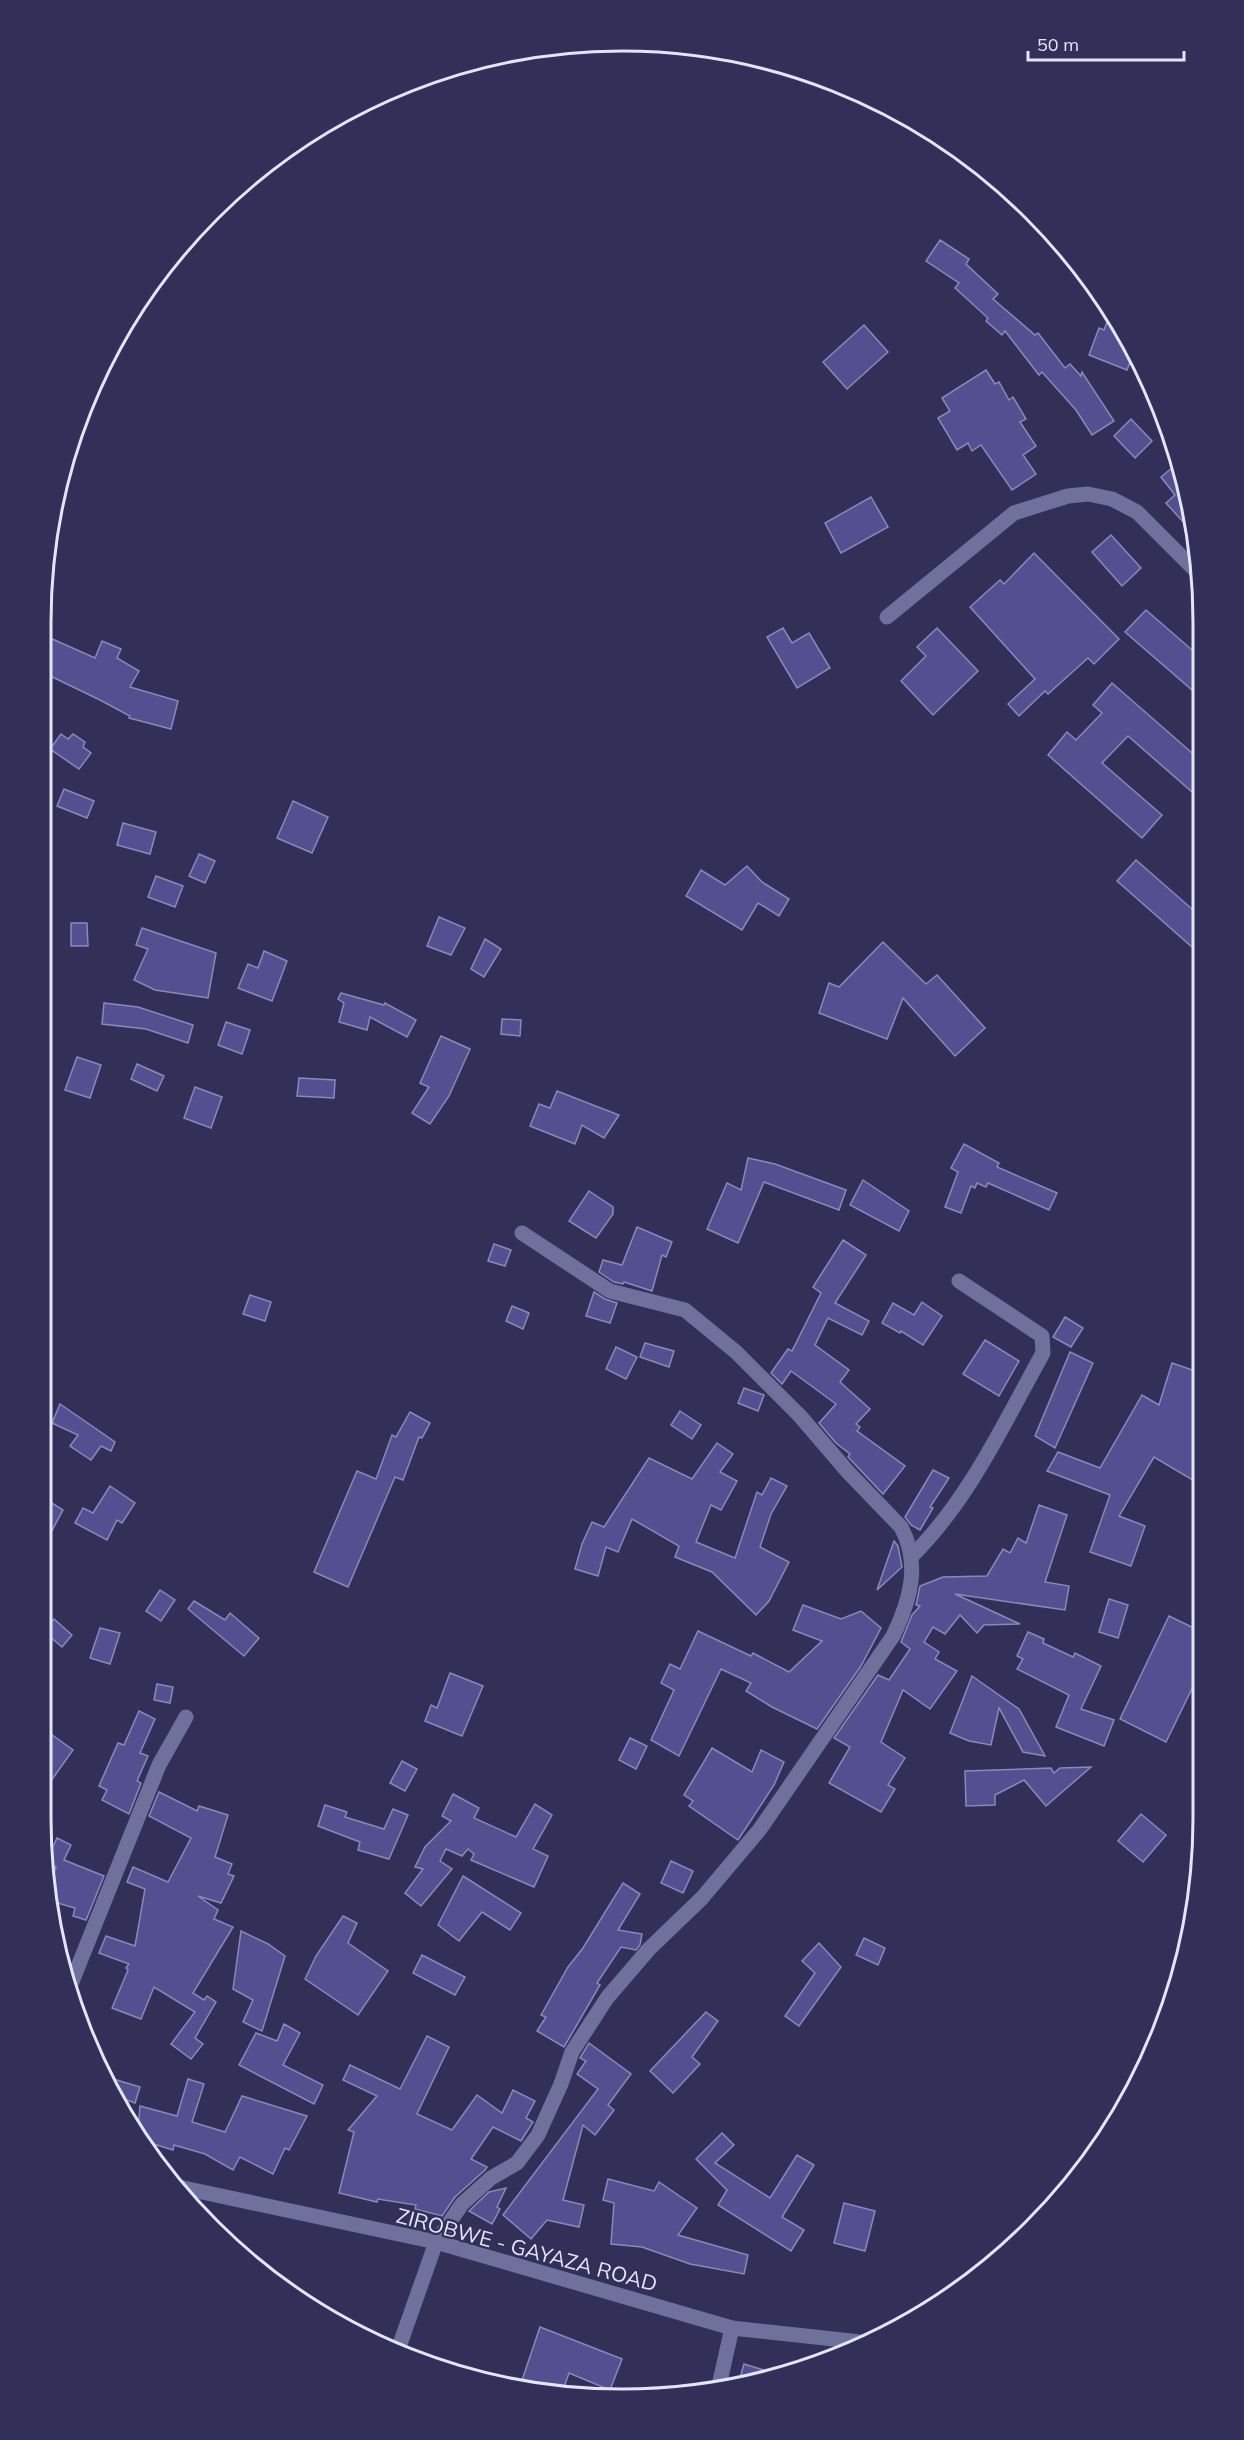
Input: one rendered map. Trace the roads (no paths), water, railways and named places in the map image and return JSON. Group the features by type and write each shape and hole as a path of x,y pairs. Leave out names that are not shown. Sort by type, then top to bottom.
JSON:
{"street":[{"path":"887,617 1014,513 1068,496 1088,494 1112,499 1137,512 1190,566"},
{"path":"400,2345 435,2242 462,2204 491,2178 517,2163 538,2135 561,2084 572,2052 607,1998 649,1949 702,1899 760,1828 893,1636 910,1595 913,1580 907,1538 901,1527 848,1472 800,1416 736,1352 685,1310 610,1291 522,1233"},
{"path":"911,1557 928,1540 959,1501 1043,1353 1042,1336 959,1281"},
{"path":"74,1978 159,1765 186,1717"},
{"name":"ZIROBWE - GAYAZA ROAD","path":"189,2189 435,2242 732,2328 852,2341"},
{"path":"720,2380 732,2328"}]}
